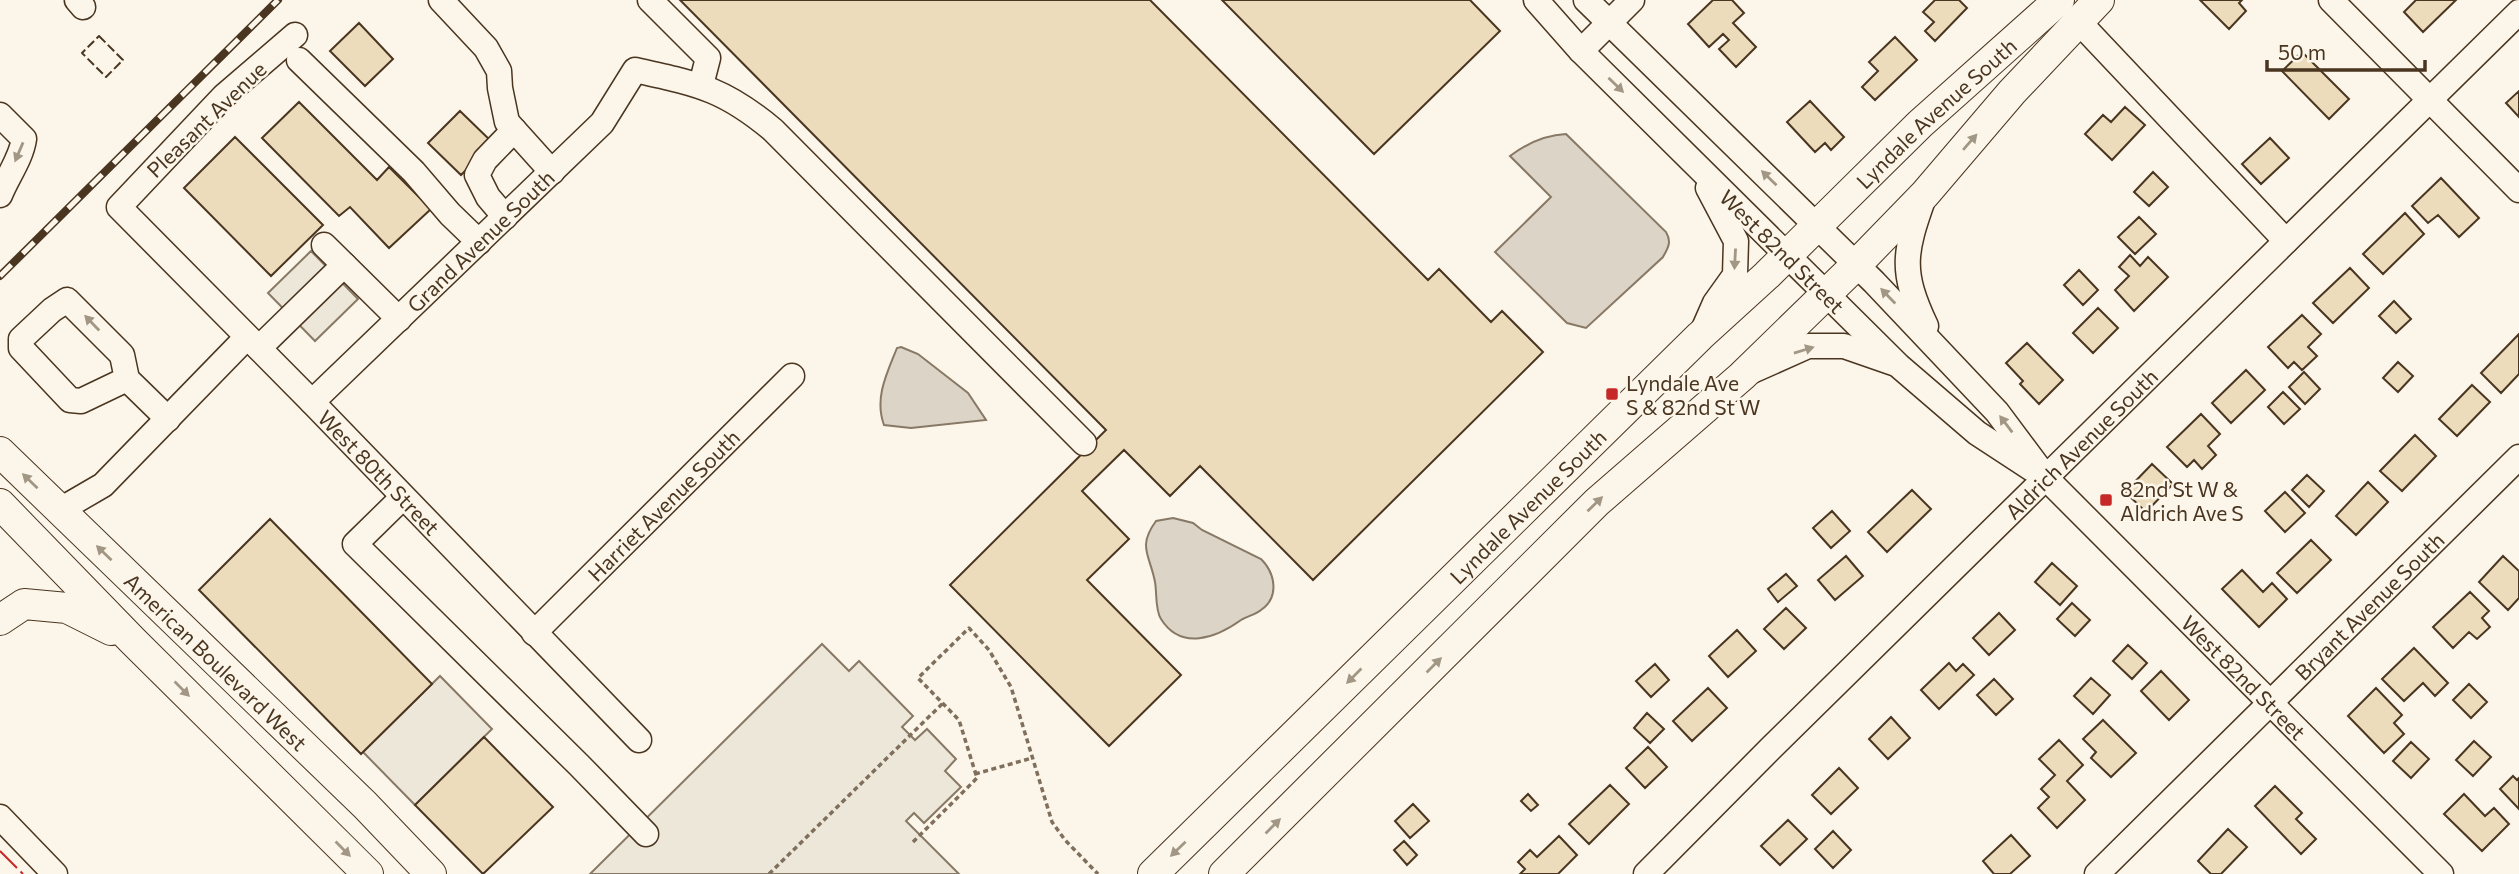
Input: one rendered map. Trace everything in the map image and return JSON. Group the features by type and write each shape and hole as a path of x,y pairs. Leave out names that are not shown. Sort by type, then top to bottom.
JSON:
{"main road":[{"name":"Lyndale Avenue South","path":"1153,874 1700,336 1788,255 1920,124 2069,11 2099,0"},
{"name":"Lyndale Avenue South","path":"1224,874 1597,502 1742,376 1857,264 1925,194 2012,92 2069,11"},
{"name":"American Boulevard West","path":"0,452 365,805 431,874"},
{"name":"American Boulevard West","path":"0,504 133,641 368,874"},
{"path":"0,620 23,604 66,608 133,641"}],"street":[{"path":"441,0 486,48 499,71 507,122 552,172"},
{"path":"650,0 708,58 701,85 738,103 773,130 1084,443"},
{"name":"West 82nd Street","path":"1536,0 1581,51 1899,366 1977,433 2047,479"},
{"name":"West 82nd Street","path":"1586,0 1857,264 1997,412 2047,479 2441,874"},
{"path":"1581,51 1632,0"},
{"path":"2331,0 2519,190"},
{"path":"2069,11 2286,241"},
{"name":"Aldrich Avenue South","path":"1646,874 2519,12"},
{"name":"Pleasant Avenue","path":"119,206 224,96 295,35"},
{"path":"299,60 414,172 450,214 479,242"},
{"name":"Grand Avenue South","path":"312,402 602,123 635,70 701,85"},
{"path":"0,115 24,139 22,151 10,170 0,195"},
{"path":"505,217 488,197 477,175 485,160 514,130"},
{"path":"1687,154 1736,241 1735,275 1715,303 1700,336"},
{"path":"1925,194 1912,230 1905,265 1912,296 1935,345"},
{"name":"West 80th Street","path":"119,206 639,740"},
{"path":"324,245 399,318"},
{"path":"70,520 168,419 344,265"},
{"path":"1742,376 1808,346 1844,346 1899,366"},
{"name":"Harriet Avenue South","path":"534,632 792,376"},
{"path":"127,379 168,419"},
{"name":"Bryant Avenue South","path":"2097,874 2519,457"},
{"path":"403,497 355,544 646,834"},
{"path":"0,817 55,874"}],"path":[{"path":"913,842 977,778 959,720 918,678 969,628 989,650 1006,677 1052,822 1065,840 1098,874"},
{"path":"769,874 943,703"},
{"path":"975,774 1032,758"}],"shaded area":[{"path":"1566,134 1666,232 1669,239 1663,257 1586,328 1567,323 1495,252 1551,197 1510,156 1536,141"},
{"path":"311,251 358,299 315,341 268,293"},
{"path":"897,348 918,354 968,393 986,420 911,428 884,425 881,395 889,367"},
{"path":"1173,518 1193,523 1261,559 1270,571 1273,585 1271,599 1267,605 1210,636 1189,638 1169,629 1158,611 1155,582 1146,545 1156,521"},
{"path":"822,644 849,671 859,661 913,716 902,727 915,740 927,729 956,759 945,771 961,787 924,823 914,813 906,821 959,874 590,874"},
{"path":"440,676 492,729 415,805 363,752"}],"building":[{"path":"680,0 1150,0 1428,280 1439,269 1491,322 1502,311 1543,352 1313,580 1200,466 1170,496 1124,450 1082,491 1129,539 1087,580 1181,675 1109,746 950,585 1106,430"},
{"path":"1222,0 1470,0 1500,31 1374,154"},
{"path":"1713,0 1732,0 1744,13 1733,23 1756,47 1736,67 1719,49 1729,40 1723,34 1709,47 1688,24"},
{"path":"1935,0 1959,0 1967,8 1935,41 1925,31 1934,22 1923,12"},
{"path":"2200,0 2242,0 2239,3 2246,11 2229,29"},
{"path":"2416,0 2456,0 2423,32 2404,12"},
{"path":"359,23 393,59 365,86 330,51"},
{"path":"1895,37 1917,60 1875,100 1862,87 1878,71 1869,62"},
{"path":"2302,52 2349,99 2329,119 2282,71"},
{"path":"2519,91 2519,117 2506,103"},
{"path":"1810,101 1844,137 1831,150 1825,143 1815,152 1787,122"},
{"path":"299,102 377,180 389,167 431,209 389,248 350,207 339,216 262,138"},
{"path":"2125,107 2145,125 2112,160 2085,134 2103,115 2111,122"},
{"path":"460,111 493,143 461,175 428,143"},
{"path":"235,137 323,225 271,276 184,188"},
{"path":"2270,138 2289,158 2261,184 2242,164"},
{"path":"2153,172 2168,187 2149,206 2134,192"},
{"path":"2441,178 2479,218 2459,237 2438,215 2428,223 2412,206"},
{"path":"2405,213 2424,234 2383,274 2363,254"},
{"path":"2139,217 2156,234 2135,254 2118,237"},
{"path":"2130,255 2140,266 2148,257 2168,277 2134,311 2115,290 2129,276 2119,267"},
{"path":"2350,268 2369,288 2333,323 2313,303"},
{"path":"2079,270 2098,290 2083,305 2064,285"},
{"path":"2394,301 2411,319 2396,333 2379,316"},
{"path":"2098,308 2118,328 2093,353 2073,333"},
{"path":"2302,315 2321,334 2308,347 2317,356 2302,370 2294,362 2288,368 2268,347"},
{"path":"2519,334 2519,374 2501,393 2481,373"},
{"path":"2027,343 2063,380 2039,404 2020,384 2023,381 2006,363"},
{"path":"2398,362 2413,376 2398,392 2383,378"},
{"path":"2246,370 2265,390 2231,423 2212,403"},
{"path":"2304,372 2320,389 2305,404 2289,387"},
{"path":"2472,385 2490,402 2457,436 2439,419"},
{"path":"2283,392 2300,409 2284,424 2268,407"},
{"path":"2201,414 2220,434 2208,446 2216,455 2202,469 2194,460 2187,467 2167,447"},
{"path":"2415,435 2436,456 2402,491 2380,471"},
{"path":"2152,464 2173,484 2146,512 2125,492"},
{"path":"2307,475 2324,491 2309,507 2292,490"},
{"path":"2368,482 2388,502 2356,535 2336,516"},
{"path":"1912,490 1931,509 1887,552 1868,532"},
{"path":"2285,492 2305,513 2285,532 2265,511"},
{"path":"1832,511 1850,531 1831,548 1813,528"},
{"path":"270,519 432,684 361,754 199,590"},
{"path":"2311,540 2331,560 2297,593 2277,573"},
{"path":"1846,556 1863,576 1835,600 1818,580"},
{"path":"2503,556 2519,571 2519,598 2508,610 2479,582"},
{"path":"2052,563 2077,586 2060,605 2035,582"},
{"path":"2242,570 2263,592 2272,583 2287,599 2259,627 2222,589"},
{"path":"1786,574 1797,586 1778,602 1768,589"},
{"path":"2470,592 2489,611 2482,618 2490,627 2477,639 2469,632 2453,648 2433,627"},
{"path":"2072,603 2090,620 2075,636 2057,619"},
{"path":"1786,608 1806,628 1784,649 1764,629"},
{"path":"1999,613 2015,630 1989,655 1973,638"},
{"path":"1737,630 1756,651 1728,677 1709,656"},
{"path":"2128,645 2147,663 2132,679 2113,661"},
{"path":"2414,648 2448,683 2435,696 2423,683 2404,701 2382,679"},
{"path":"1949,663 1956,671 1963,664 1974,675 1939,709 1921,690"},
{"path":"1655,664 1669,680 1651,697 1636,681"},
{"path":"2161,671 2189,700 2169,720 2141,691"},
{"path":"2091,678 2110,695 2093,714 2074,696"},
{"path":"1994,679 2013,699 1996,715 1977,695"},
{"path":"2469,684 2487,702 2471,718 2453,700"},
{"path":"1708,688 1727,708 1692,741 1673,721"},
{"path":"2376,688 2402,715 2394,723 2404,734 2384,753 2348,716"},
{"path":"1647,713 1664,729 1650,743 1634,728"},
{"path":"1891,717 1910,738 1888,759 1869,739"},
{"path":"2103,720 2136,753 2111,777 2091,758 2096,752 2083,739"},
{"path":"484,737 553,807 483,874 415,805"},
{"path":"2059,740 2083,765 2067,781 2085,800 2057,828 2038,808 2049,797 2041,789 2055,775 2039,759"},
{"path":"2474,741 2491,757 2473,776 2456,760"},
{"path":"2411,742 2429,759 2411,778 2393,761"},
{"path":"1648,747 1667,767 1645,788 1626,768"},
{"path":"1839,768 1858,788 1831,814 1812,795"},
{"path":"2513,776 2517,780 2519,778 2519,809 2500,789"},
{"path":"1610,785 1629,804 1589,844 1569,824"},
{"path":"2275,786 2302,813 2296,819 2316,839 2301,854 2255,806"},
{"path":"1528,794 1538,805 1531,811 1521,801"},
{"path":"2464,794 2485,816 2494,808 2509,824 2482,851 2444,814"},
{"path":"1413,804 1429,821 1410,838 1395,821"},
{"path":"1788,820 1807,839 1780,865 1761,846"},
{"path":"2228,829 2247,847 2221,874 2211,874 2198,861"},
{"path":"1833,831 1851,850 1833,868 1815,849"},
{"path":"2011,835 2030,856 2010,874 1994,874 1983,861"},
{"path":"1559,836 1577,855 1558,874 1520,874 1525,869 1518,862 1530,850 1537,857"},
{"path":"1404,841 1417,855 1407,865 1394,850"}],"railway":[{"path":"0,276 278,0"}],"fence":[{"path":"99,36 123,60 106,77 82,53 99,36"}],"power":[{"path":"0,851 23,874"}],"place":[{"name":"Lyndale Ave S & 82nd St W","path":"1612,394"},
{"name":"82nd St W & Aldrich Ave S","path":"2106,500"}]}
